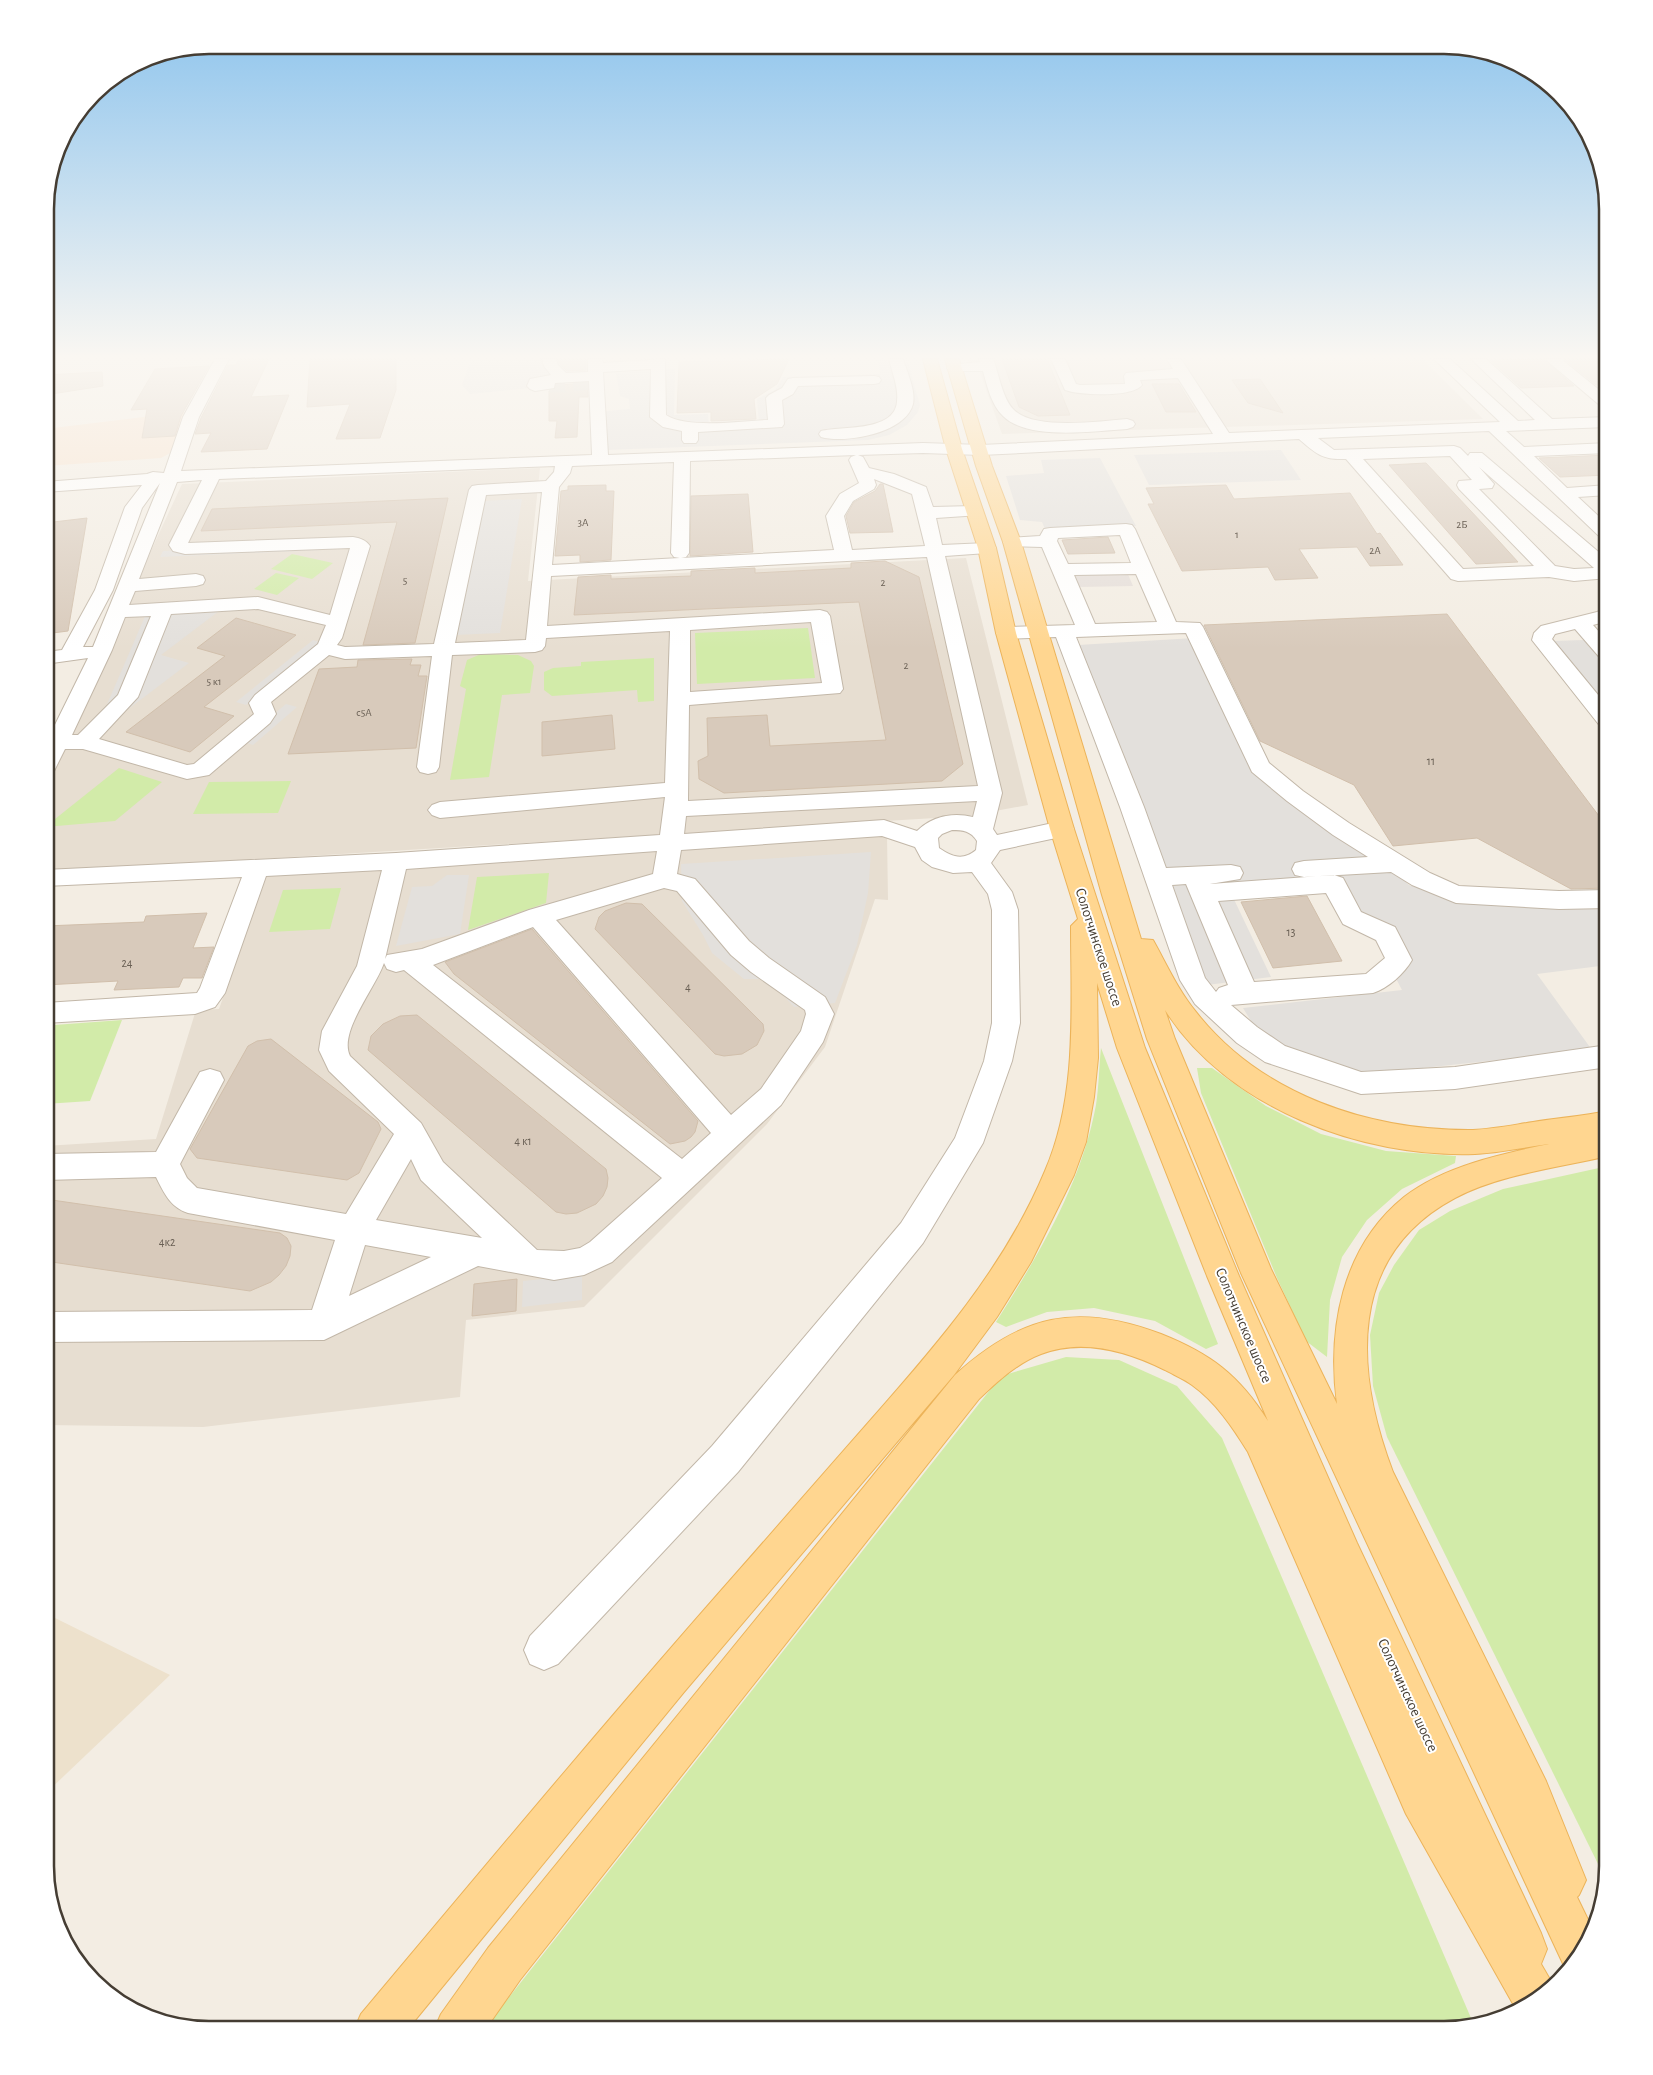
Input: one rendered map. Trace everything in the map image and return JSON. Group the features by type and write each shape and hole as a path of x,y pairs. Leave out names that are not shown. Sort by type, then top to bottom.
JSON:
{"main road":[{"name":"Солотчинское шоссе","path":"956,456 987,548 1006,633 1062,829 1099,898 1161,1039 1257,1273 1577,1946"},
{"name":"Солотчинское шоссе","path":"982,456 984,466 1012,542 1039,631 1131,1048 1222,1276 1344,1556 1542,1986"},
{"path":"1099,898 1193,1029 1240,1074 1274,1096 1316,1114 1367,1131 1423,1141 1475,1142 1599,1125"},
{"path":"385,2021 664,1686 942,1364 985,1306 1020,1252 1059,1175 1071,1142 1080,1097 1099,898"},
{"path":"1584,1933 1532,1796 1379,1482 1364,1444 1354,1402 1349,1355 1352,1317 1364,1273 1381,1243 1403,1216 1443,1189 1486,1172 1599,1146"},
{"path":"463,2021 504,1964 967,1387 991,1364 1012,1350 1040,1338 1066,1333 1098,1332 1126,1336 1150,1345 1204,1373 1227,1394 1246,1417 1260,1440 1421,1799 1533,1994"}],"street":[{"path":"54,751 102,650 127,586 162,477 172,456"},
{"path":"54,486 212,474 564,462 586,456"},
{"path":"652,456 682,458 728,456"},
{"path":"844,555 836,516 846,498 868,485 856,456"},
{"path":"1352,456 1458,576 1549,571 1574,575 1599,572"},
{"path":"1459,456 1486,484 1465,485 1549,571"},
{"path":"1477,456 1599,563"},
{"path":"1523,456 1599,527"},
{"path":"680,553 682,458"},
{"path":"325,648 345,653 536,646 551,486 562,473 564,462"},
{"path":"862,471 888,478 920,491 991,793 982,845"},
{"path":"59,742 84,742 187,772 201,770 262,718 265,714 260,703 262,699 325,648 332,638 360,546 358,543 185,549 180,547 178,544 212,474"},
{"path":"70,653 104,590 134,507 150,486 162,477"},
{"path":"428,767 443,650 478,490 551,486"},
{"path":"1563,493 1599,491"},
{"path":"926,513 974,511"},
{"path":"1086,629 1048,541 1050,533 1126,529 1170,628"},
{"path":"1012,542 1048,541"},
{"path":"542,571 987,548"},
{"path":"1062,570 1143,568"},
{"path":"127,586 196,580"},
{"path":"117,612 258,603 336,622"},
{"path":"84,742 128,697 163,609"},
{"path":"537,633 820,616 832,689 679,699"},
{"path":"1599,617 1548,630 1542,640 1599,710"},
{"path":"1579,621 1599,644"},
{"path":"664,879 677,799 680,625"},
{"path":"1006,633 1086,629 1193,628 1260,766 1295,796 1341,829 1421,878 1456,894 1559,900 1599,899"},
{"path":"1063,630 1132,807 1193,980 1204,997 1247,1035 1275,1054 1361,1083 1455,1078 1599,1057"},
{"path":"54,656 102,650"},
{"path":"440,810 677,799 991,793"},
{"path":"544,1650 725,1459 841,1322 912,1233 968,1142 998,1061 1006,1023 1005,910 982,845 961,822 950,822 932,829 926,835 924,842 926,849 938,861 958,866 982,845 1062,829"},
{"path":"54,878 396,861 884,828 924,842"},
{"path":"396,861 370,966 336,1031 333,1050 339,1063 411,1132 432,1172 526,1260"},
{"path":"1198,884 1398,863"},
{"path":"54,1012 195,1004 206,1000 212,993 257,868"},
{"path":"1157,877 1198,884 1334,884 1352,918 1386,934 1400,960 1373,983 1204,997"},
{"path":"165,1164 176,1187 188,1200 526,1260 536,1265 578,1263 590,1259 771,1097 813,1034 820,1014 819,1008 740,948 686,885 664,879 538,916 425,958 370,966"},
{"path":"1198,884 1245,993"},
{"path":"538,916 730,1134"},
{"path":"409,960 683,1177"},
{"path":"165,1164 210,1080"},
{"path":"324,1325 354,1229 411,1132"},
{"path":"54,1167 165,1164"},
{"path":"54,1327 324,1325 476,1251"}],"shaded area":[{"path":"54,456 165,456 161,458 54,465"},
{"path":"1134,456 1285,456 1301,480 1149,485"},
{"path":"1100,458 1136,526 1045,529 1042,522 1020,520 1006,476 1044,473 1041,460"},
{"path":"540,468 528,581 966,558 1028,805 968,816 54,871 54,760 182,484"},
{"path":"522,499 500,633 454,635 483,501"},
{"path":"345,543 343,549 160,557 163,551"},
{"path":"1127,572 1133,586 1078,587 1074,573"},
{"path":"223,608 161,655 189,663 114,720 102,716 146,614"},
{"path":"1194,638 1261,775 1359,839 1409,885 1454,900 1511,907 1599,904 1599,966 1537,974 1592,1050 1366,1074 1262,1039 1243,1008 1402,990 1345,881 1229,889 1271,977 1207,985 1078,645"},
{"path":"313,640 323,643 246,705 236,702"},
{"path":"1584,640 1599,657 1599,697 1553,641"},
{"path":"286,704 297,707 253,745 241,741"},
{"path":"887,835 888,900 875,899 825,1047 767,1124 584,1307 466,1320 460,1397 203,1427 54,1425 54,1145 156,1139 196,1010 219,1009 267,874"},
{"path":"871,852 868,893 857,945 835,1003 794,1007 768,979 744,979 712,953 682,901 681,864"},
{"path":"447,875 469,875 460,934 396,946 412,887 432,886"},
{"path":"582,1275 582,1300 522,1307 523,1281"},
{"path":"54,1617 170,1675 54,1785"}],"green space":[{"path":"292,554 333,563 312,579 271,569"},
{"path":"276,573 299,578 277,595 254,589"},
{"path":"808,628 815,678 697,684 695,633"},
{"path":"481,654 518,655 531,661 534,666 530,693 502,695 489,777 450,780 466,689 460,686 467,660"},
{"path":"654,658 654,701 638,702 637,690 552,696 544,690 544,672 553,668 581,666 581,662"},
{"path":"119,768 162,782 115,821 54,826 54,820"},
{"path":"291,781 278,813 193,814 209,782"},
{"path":"549,873 546,903 468,930 477,877"},
{"path":"341,888 330,929 269,932 283,890"},
{"path":"122,1020 90,1101 54,1103 54,1025"},
{"path":"1101,1048 1218,1344 1206,1349 1155,1321 1094,1308 1047,1312 1006,1327 996,1322 1043,1245 1080,1163 1096,1105"},
{"path":"1197,1068 1212,1068 1266,1106 1321,1134 1386,1151 1456,1156 1455,1163 1402,1189 1367,1220 1342,1257 1330,1300 1327,1357 1306,1341 1277,1278 1201,1093"},
{"path":"1599,1168 1599,1866 1387,1437 1373,1386 1370,1335 1379,1293 1394,1265 1419,1230 1450,1211 1503,1189"},
{"path":"1066,1357 1119,1360 1177,1386 1222,1438 1471,2019 1455,2021 490,2021 1001,1376"}],"building":[{"path":"1599,456 1599,475 1560,477 1539,458"},
{"path":"1426,463 1518,562 1476,564 1389,465"},
{"path":"880,484 883,484 893,532 850,533 846,516 854,502 875,491"},
{"path":"606,485 606,491 614,491 611,560 580,562 580,555 555,556 561,491 568,490 568,486"},
{"path":"1226,485 1234,499 1350,493 1377,534 1380,533 1403,565 1370,566 1357,547 1299,549 1318,578 1275,580 1268,567 1182,571 1148,504 1154,504 1146,488"},
{"path":"748,494 753,552 690,556 691,496"},
{"path":"448,498 415,643 363,645 397,522 201,531 212,509"},
{"path":"87,518 68,631 54,633 54,522"},
{"path":"1108,537 1115,553 1068,554 1062,540"},
{"path":"885,561 919,577 963,764 942,781 724,793 699,779 698,761 708,756 707,718 767,715 770,746 886,740 859,602 574,615 578,577 611,575 611,579 691,576 691,571 755,568 755,573 851,568 851,563"},
{"path":"1447,614 1599,816 1599,888 1571,889 1477,838 1393,846 1354,785 1260,741 1204,625"},
{"path":"236,618 296,635 204,707 234,716 190,752 126,732 225,656 197,648"},
{"path":"412,659 410,665 421,665 418,676 427,676 416,748 288,754 319,669 357,667 358,660"},
{"path":"612,715 615,749 542,756 542,722"},
{"path":"1307,896 1342,961 1273,968 1241,902"},
{"path":"626,903 642,904 763,1024 764,1031 757,1045 742,1054 724,1056 715,1054 595,929 599,917 605,911"},
{"path":"207,913 193,948 214,947 202,978 183,978 179,987 114,990 118,981 54,985 54,926 144,922 146,916"},
{"path":"532,929 698,1121 695,1132 691,1137 685,1141 670,1144 454,974 445,962"},
{"path":"417,1015 606,1169 607,1187 603,1196 596,1204 577,1213 566,1214 556,1212 368,1050 371,1036 383,1024 400,1016"},
{"path":"271,1039 378,1122 381,1129 359,1173 347,1180 197,1158 190,1149 248,1046 257,1041"},
{"path":"54,1200 280,1233 287,1238 291,1246 286,1266 271,1282 250,1291 54,1262"},
{"path":"517,1279 516,1311 472,1316 474,1284"}]}
